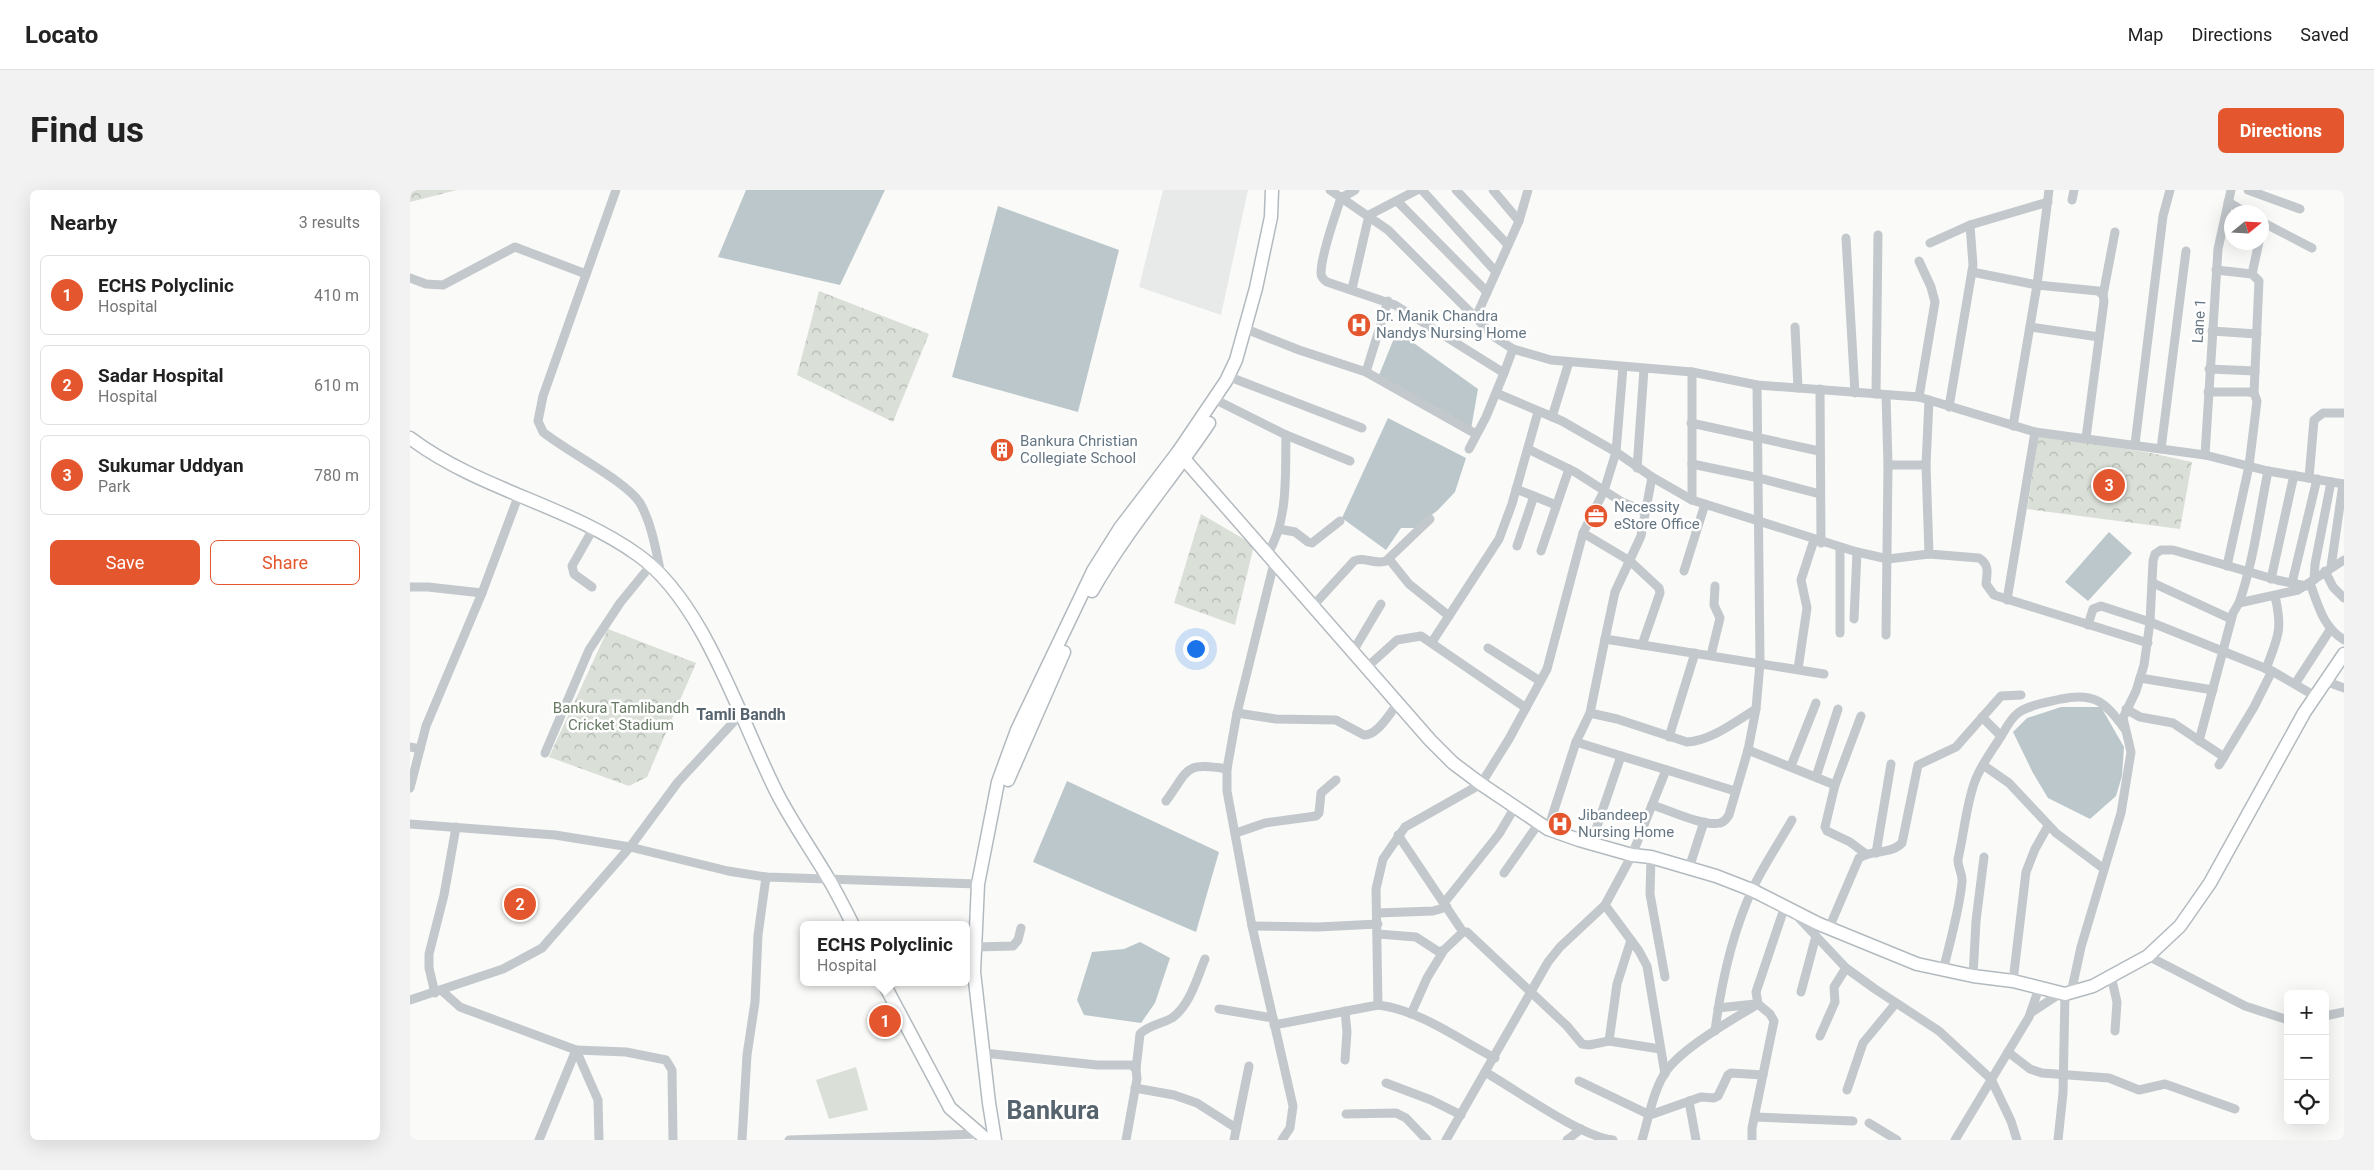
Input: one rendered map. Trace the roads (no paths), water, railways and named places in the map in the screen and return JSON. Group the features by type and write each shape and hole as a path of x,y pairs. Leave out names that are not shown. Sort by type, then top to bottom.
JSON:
{"street":[{"path":"616,190 543,396 538,421 543,432 550,438 621,485 640,502 645,514 656,570"},
{"path":"995,1140 974,972 978,884 996,800 1006,784 1096,584 1124,539 1181,456 1226,381 1236,360 1249,330 1271,216 1272,190"},
{"path":"1181,456 1222,404 1235,378 1266,277 1280,190"},
{"path":"1330,190 1370,215 1388,230 1496,338 1513,349 1551,360 1623,368 1692,372 1756,384 1919,397 2036,432 2205,454 2268,471 2343,484 2328,569 2333,587 2344,598"},
{"path":"1355,190 1341,198 1321,274 1327,282 1388,301 1504,373"},
{"path":"1352,289 1370,215 1417,190"},
{"path":"1422,190 1496,272"},
{"path":"1456,190 1508,245"},
{"path":"1493,190 1519,221"},
{"path":"1476,317 1519,221 1527,194 1518,190"},
{"path":"2013,426 2037,285 2049,190"},
{"path":"2072,200 2074,190"},
{"path":"2135,444 2163,216 2170,190"},
{"name":"Lane 1","path":"2205,454 2216,270 2221,230 2231,190"},
{"path":"2248,190 2300,209"},
{"path":"1397,201 1487,292"},
{"path":"1930,243 1970,225 2048,202"},
{"path":"2228,202 2233,205"},
{"path":"1949,407 1972,272 1973,246 1970,225"},
{"path":"2269,228 2312,248"},
{"path":"2086,438 2104,300 2102,294 2115,232"},
{"path":"1878,235 1881,395 1888,465 1886,635"},
{"path":"1846,238 1855,393"},
{"path":"410,278 426,284 443,286 515,247 586,274"},
{"path":"2252,274 2257,250"},
{"path":"2161,448 2186,251"},
{"path":"1919,261 1931,287 1935,302 1919,397"},
{"path":"2216,270 2252,274 2256,276 2260,287 2254,393 2257,402 2249,466 2227,566"},
{"path":"1972,272 2037,285 2098,291 2102,294"},
{"path":"1366,372 1388,301"},
{"path":"1795,327 1798,388"},
{"path":"2030,327 2099,337"},
{"path":"1249,330 1299,350 1366,372 1476,434"},
{"path":"2212,331 2257,334"},
{"path":"1469,449 1496,394 1513,349"},
{"path":"1552,418 1568,362"},
{"path":"1378,1005 1376,888 1383,859 1405,827 1481,784 1509,739 1551,659 1583,533 1604,491 1616,452 1623,368"},
{"path":"1637,468 1644,369"},
{"path":"2209,370 2255,371"},
{"path":"1692,372 1692,500"},
{"path":"1235,378 1362,428"},
{"path":"1652,805 1704,822 1720,823 1725,821 1729,815 1748,750 1756,709 1760,663 1759,478 1756,438 1756,384"},
{"path":"1798,669 1807,608 1801,580 1818,541 1820,389"},
{"path":"2208,392 2254,393"},
{"path":"1496,394 1552,418 1616,452 1637,468 1692,500 1840,548 1888,559 1929,554 1979,558 1985,562 1988,568 1986,584 1988,590 1994,595 2148,643"},
{"path":"1929,400 1926,465 1929,554"},
{"path":"1222,404 1286,435 1350,460"},
{"path":"1432,642 1499,539 1516,489 1538,412"},
{"path":"2292,583 2313,479 2314,420 2323,413 2344,413"},
{"path":"1691,423 1819,451"},
{"path":"2007,600 2036,432"},
{"path":"1282,1140 1290,1128 1292,1106 1252,926 1227,791 1227,769 1237,713 1284,501 1286,435"},
{"path":"410,438 463,472 594,528 638,555 656,570 674,590 706,639 779,797 828,878 851,921"},
{"path":"1528,449 1569,469 1627,505 1646,512"},
{"path":"1181,456 1397,704 1453,762 1481,784 1544,826 1592,844 1632,855 1651,857 1689,868 1752,890 1785,906 1796,914 1846,968 1939,1031 1991,1079 2011,1120 2016,1140"},
{"path":"1692,464 1759,478 1820,494"},
{"path":"1888,465 1926,465"},
{"path":"1541,551 1569,469"},
{"path":"2199,741 2231,619 2250,572 2257,522 2268,471"},
{"path":"2271,578 2294,475"},
{"path":"1504,873 1544,826 1576,742 1590,713 1615,592 1637,547 1652,477"},
{"path":"2331,482 2310,583 2319,608 2330,630 2344,640"},
{"path":"1516,489 1556,505"},
{"path":"1517,546 1534,496"},
{"path":"410,788 426,726 482,594 518,497"},
{"path":"1684,571 1705,504"},
{"path":"1312,607 1354,561 1358,559 1381,563 1388,559 1430,519"},
{"path":"1279,529 1295,532 1312,543 1340,521"},
{"path":"592,587 574,574 572,566 594,528"},
{"path":"1583,533 1630,561 1656,584 1660,593 1642,645"},
{"path":"1840,548 1840,633"},
{"path":"2124,729 2123,718 2136,691 2148,643 2154,554 2161,550 2173,550 2271,578 2292,583 2310,583"},
{"path":"1854,619 1857,552"},
{"path":"1388,559 1409,584 1449,616"},
{"path":"2239,603 2287,594 2310,583 2328,569 2344,560"},
{"path":"545,753 589,650 620,603 656,570"},
{"path":"2152,583 2231,619"},
{"path":"1711,655 1720,618 1714,605 1715,586"},
{"path":"410,587 482,594"},
{"path":"2126,709 2140,717 2173,723 2199,741 2221,761 2254,707 2269,670 2280,629 2276,596"},
{"path":"1352,653 1381,604"},
{"path":"2088,625 2093,609 2101,606 2150,622 2269,670 2315,696"},
{"path":"2295,684 2330,630"},
{"path":"1366,668 1397,640 1417,635 1426,637 1526,708"},
{"path":"1605,639 1824,674"},
{"path":"1488,648 1540,681"},
{"path":"1669,737 1694,653"},
{"path":"2031,1012 2065,993 2083,990 2148,956 2180,926 2201,898 2315,696 2344,654"},
{"path":"2140,678 2213,690"},
{"path":"2325,681 2344,688"},
{"path":"1829,928 1856,863 1866,854 1892,850 1902,843 1918,765 1956,747 2001,696 2021,695"},
{"path":"1943,971 1956,919 1962,883 1958,859 1974,783 1983,765 2018,713 2072,697 2094,698 2102,702 2109,707 2124,729 2129,742 2131,763 2117,828 2081,948 2065,993 2064,1075 2058,1140"},
{"path":"1791,766 1816,703"},
{"path":"1237,713 1276,719 1336,720 1368,735 1374,732 1397,704"},
{"path":"1590,713 1617,719 1687,742 1695,742 1756,709"},
{"path":"1816,777 1838,709"},
{"path":"410,1000 439,992 503,969 542,948 630,846 678,782 740,715"},
{"path":"1861,716 1835,785 1825,827 1827,831 1850,842 1866,854"},
{"path":"1982,717 2001,736"},
{"path":"1576,742 1735,791"},
{"path":"410,747 420,749"},
{"path":"1748,750 1835,785"},
{"path":"1592,844 1620,756"},
{"path":"1876,853 1891,764"},
{"path":"1166,801 1190,768 1201,765 1227,769"},
{"path":"1983,765 2009,783 2048,826 2104,869"},
{"path":"1446,1140 1495,1058 1530,993 1560,947 1605,905 1632,855 1666,770"},
{"path":"1236,833 1266,823 1316,816 1319,813 1321,793 1336,780"},
{"path":"1377,913 1433,911 1446,905 1499,834 1515,807"},
{"path":"1715,1032 1718,1008 1732,945 1752,890 1792,820"},
{"path":"1689,868 1704,822"},
{"path":"410,824 548,834 630,846 728,871 766,877 978,884"},
{"path":"456,826 444,895 429,954 429,968 439,992 460,1007 576,1050 626,1052 666,1060 672,1070 673,1140"},
{"path":"2013,981 2026,872 2035,849 2048,826"},
{"path":"1398,835 1463,932"},
{"path":"1973,976 1976,921 1984,856"},
{"path":"1651,857 1650,894 1665,977"},
{"path":"742,1140 747,1055 755,1002 758,935 766,877"},
{"path":"1605,905 1644,958 1650,975 1665,1074"},
{"path":"1752,1140 1774,1021 1770,1014 1758,1004 1756,992 1785,906"},
{"path":"1796,914 1878,950 1917,964 1943,971 2013,981 2065,993"},
{"path":"1252,926 1378,929 1416,937 1435,951 1444,950"},
{"path":"975,947 1013,946 1018,940 1021,928"},
{"path":"1411,1014 1426,978 1444,950 1463,932 1468,932 1530,993 1567,1026 1582,1044 1589,1045 1609,1041 1660,1049"},
{"path":"1801,992 1816,936"},
{"path":"1609,1041 1617,984 1631,940"},
{"path":"2148,956 2245,1006 2284,1019"},
{"path":"1126,1140 1136,1088 1140,1034 1144,1030 1168,1020 1181,1009 1205,959"},
{"path":"1820,1036 1835,1002 1834,987 1846,968"},
{"path":"2111,976 2117,1002 2115,1031"},
{"path":"885,986 950,1108 983,1137"},
{"path":"1955,1140 2031,1012 2040,988"},
{"path":"1847,1090 1863,1043 1896,1003"},
{"path":"1718,1008 1758,1004"},
{"path":"1642,1140 1665,1074 1686,1053 1758,1004"},
{"path":"1219,1009 1273,1022 1378,1005 1392,1007 1411,1014 1495,1058"},
{"path":"1344,1011 1347,1032 1345,1060"},
{"path":"2329,1015 2344,1012"},
{"path":"539,1140 576,1050"},
{"path":"576,1050 598,1100 599,1140"},
{"path":"2008,1052 2036,1072 2109,1078 2139,1090 2164,1084 2235,1108"},
{"path":"984,1053 1097,1065 1125,1064 1136,1069"},
{"path":"1234,1140 1249,1066"},
{"path":"1485,1072 1581,1129 1608,1140 1613,1140"},
{"path":"1578,1081 1650,1115 1700,1096 1714,1098 1718,1096 1728,1075 1732,1073 1764,1075"},
{"path":"1386,1083 1462,1114"},
{"path":"1136,1088 1192,1100 1236,1128"},
{"path":"1689,1101 1696,1140"},
{"path":"1346,1114 1396,1113 1406,1118 1427,1140"},
{"path":"1755,1117 1853,1121"},
{"path":"1869,1123 1897,1140"},
{"path":"1567,1140 1581,1129"},
{"path":"789,1140 983,1137"}],"place":[{"name":"Dr. Manik Chandra Nandys Nursing Home","path":"1359,325"},
{"name":"Bankura Christian Collegiate School","path":"1002,450"},
{"name":"Sukumar Uddyan","path":"2109,485"},
{"name":"Necessity eStore Office","path":"1596,516"},
{"name":"Jibandeep Nursing Home","path":"1560,824"},
{"name":"Sadar Hospital","path":"520,904"},
{"name":"ECHS Polyclinic","path":"885,1021"}],"district":[{"name":"Tamli Bandh","path":"741,714"},
{"name":"Bankura","path":"1053,1110"}],"park label":[{"name":"Bankura Tamlibandh Cricket Stadium","path":"621,716"}]}
